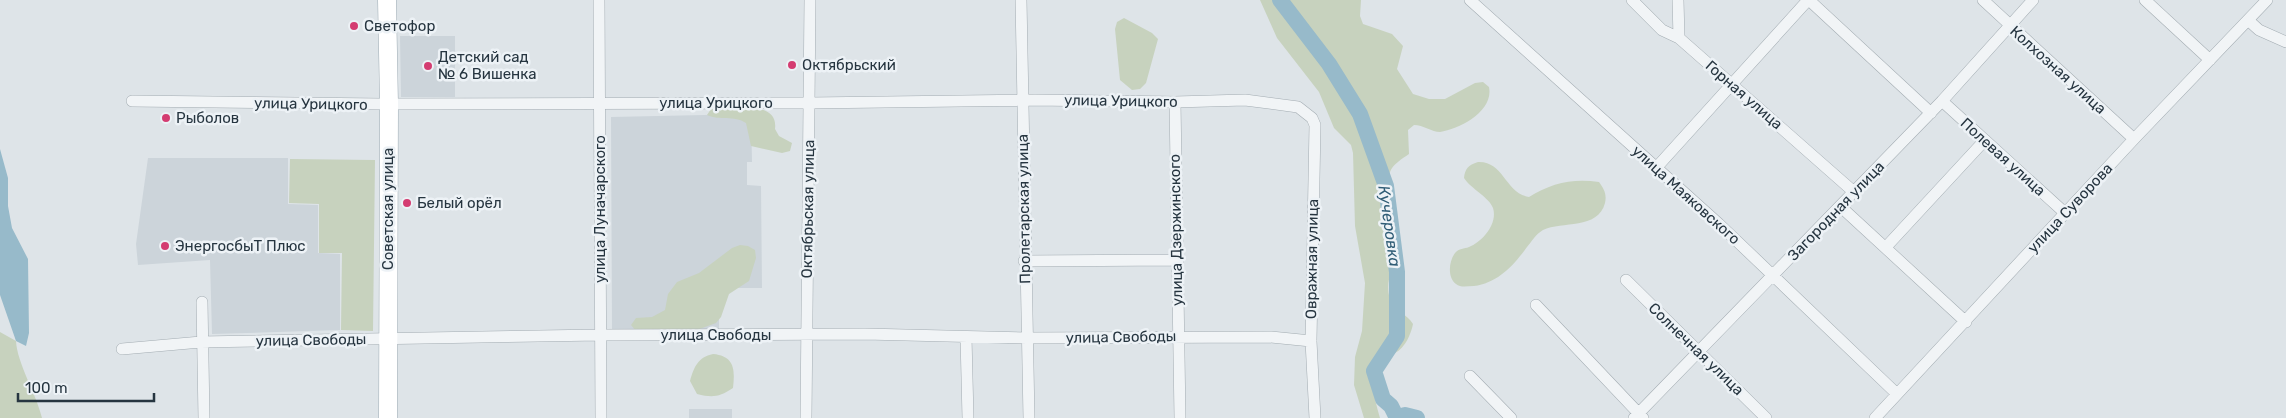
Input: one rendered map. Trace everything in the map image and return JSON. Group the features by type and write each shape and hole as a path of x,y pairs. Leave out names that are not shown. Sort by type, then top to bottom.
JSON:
{"main road":[{"name":"Советская улица","path":"387,0 389,104 388,418"}],"street":[{"name":"улица Луначарского","path":"599,0 601,104 601,418"},
{"name":"Октябрьская улица","path":"806,418 810,0"},
{"name":"Пролетарская улица","path":"1021,0 1024,261 1029,418"},
{"name":"улица Маяковского","path":"1470,0 1774,276 1897,394"},
{"name":"Горная улица","path":"1632,0 1662,30 1679,38 1854,192"},
{"path":"1678,0 1679,38"},
{"path":"1656,168 1809,0 1931,112"},
{"name":"Колхозная улица","path":"1982,0 2134,139"},
{"name":"Загородная улица","path":"1638,417 1698,351 1774,276 1942,101 2033,0"},
{"name":"улица Суворова","path":"1875,418 2134,139 2267,0"},
{"path":"2146,1 2210,60"},
{"path":"2248,20 2259,30 2286,42"},
{"name":"улица Урицкого","path":"132,101 601,104 1174,102 1245,100 1298,107"},
{"name":"Полевая улица","path":"1942,101 2065,213"},
{"name":"улица Дзержинского","path":"1174,102 1180,418"},
{"name":"Овражная улица","path":"1298,107 1312,118 1315,125 1311,341 1315,418"},
{"path":"1886,247 1985,140"},
{"path":"1841,207 1966,322"},
{"path":"1024,261 1176,260"},
{"name":"Солнечная улица","path":"1626,280 1766,418"},
{"path":"202,302 201,342 204,418"},
{"path":"1536,305 1638,417"},
{"name":"улица Свободы","path":"122,349 201,342 600,335 1027,338 1271,337 1311,341"},
{"path":"966,337 968,418"},
{"path":"1470,376 1511,418"}],"shaded area":[{"name":"Детский сад № 6 Вишенка","path":"400,36 455,36 455,97 401,97"},
{"path":"751,114 752,162 747,162 747,185 761,186 762,288 719,288 719,329 612,329 611,117"},
{"path":"148,158 288,158 288,204 318,205 318,253 340,254 340,330 212,334 210,260 138,265 136,244"},
{"path":"689,409 732,409 732,418 689,418"}],"green space":[{"path":"1260,0 1361,0 1360,16 1363,24 1392,34 1403,46 1397,69 1413,94 1429,99 1445,99 1475,83 1483,82 1489,87 1489,96 1486,104 1481,111 1466,123 1440,132 1414,125 1408,130 1409,154 1395,164 1390,172 1388,189 1397,232 1398,248 1388,284 1388,291 1394,307 1413,324 1402,348 1395,353 1380,357 1373,369 1373,386 1380,418 1364,418 1354,385 1355,357 1362,331 1365,283 1355,226 1353,153 1351,145 1334,128 1319,92 1277,38"},
{"path":"1124,18 1152,33 1158,39 1146,83 1140,89 1132,90 1120,80 1115,29 1117,22"},
{"path":"750,106 772,115 775,129 779,136 792,143 790,151 782,153 751,146 746,123 737,119 717,118 707,115 711,109"},
{"path":"290,159 375,160 373,331 341,330 342,253 319,253 319,204 289,203"},
{"path":"1478,162 1494,166 1515,190 1529,197 1546,188 1571,181 1599,182 1605,192 1605,203 1601,212 1587,221 1543,230 1511,266 1498,277 1483,284 1460,286 1453,281 1450,273 1450,264 1453,256 1458,250 1474,245 1484,237 1491,226 1494,214 1491,204 1464,178 1468,168"},
{"path":"740,245 748,246 755,250 756,258 749,281 729,294 721,317 716,323 694,331 636,331 631,325 636,318 652,317 665,310 668,294 677,282 699,273 732,248"},
{"path":"0,332 16,341 23,368 42,418 0,418"},
{"path":"713,354 720,355 730,361 734,375 733,388 716,396 697,394 690,381 693,371 700,360"}],"water":[{"path":"0,149 8,178 8,206 12,228 28,259 29,333 26,346 16,341 0,295"}],"waterway":[{"name":"Кучеровка","path":"1280,0 1329,64 1360,114 1386,186 1397,272 1397,336 1374,371 1383,399 1391,406 1397,418 1405,415 1417,418"}],"place":[{"name":"Светофор","path":"354,26"},
{"name":"Октябрьский","path":"792,65"},
{"name":"Детский сад № 6 Вишенка","path":"428,66"},
{"name":"Рыболов","path":"166,118"},
{"name":"Белый орёл","path":"407,203"},
{"name":"ЭнергосбыТ Плюс","path":"165,246"}]}
